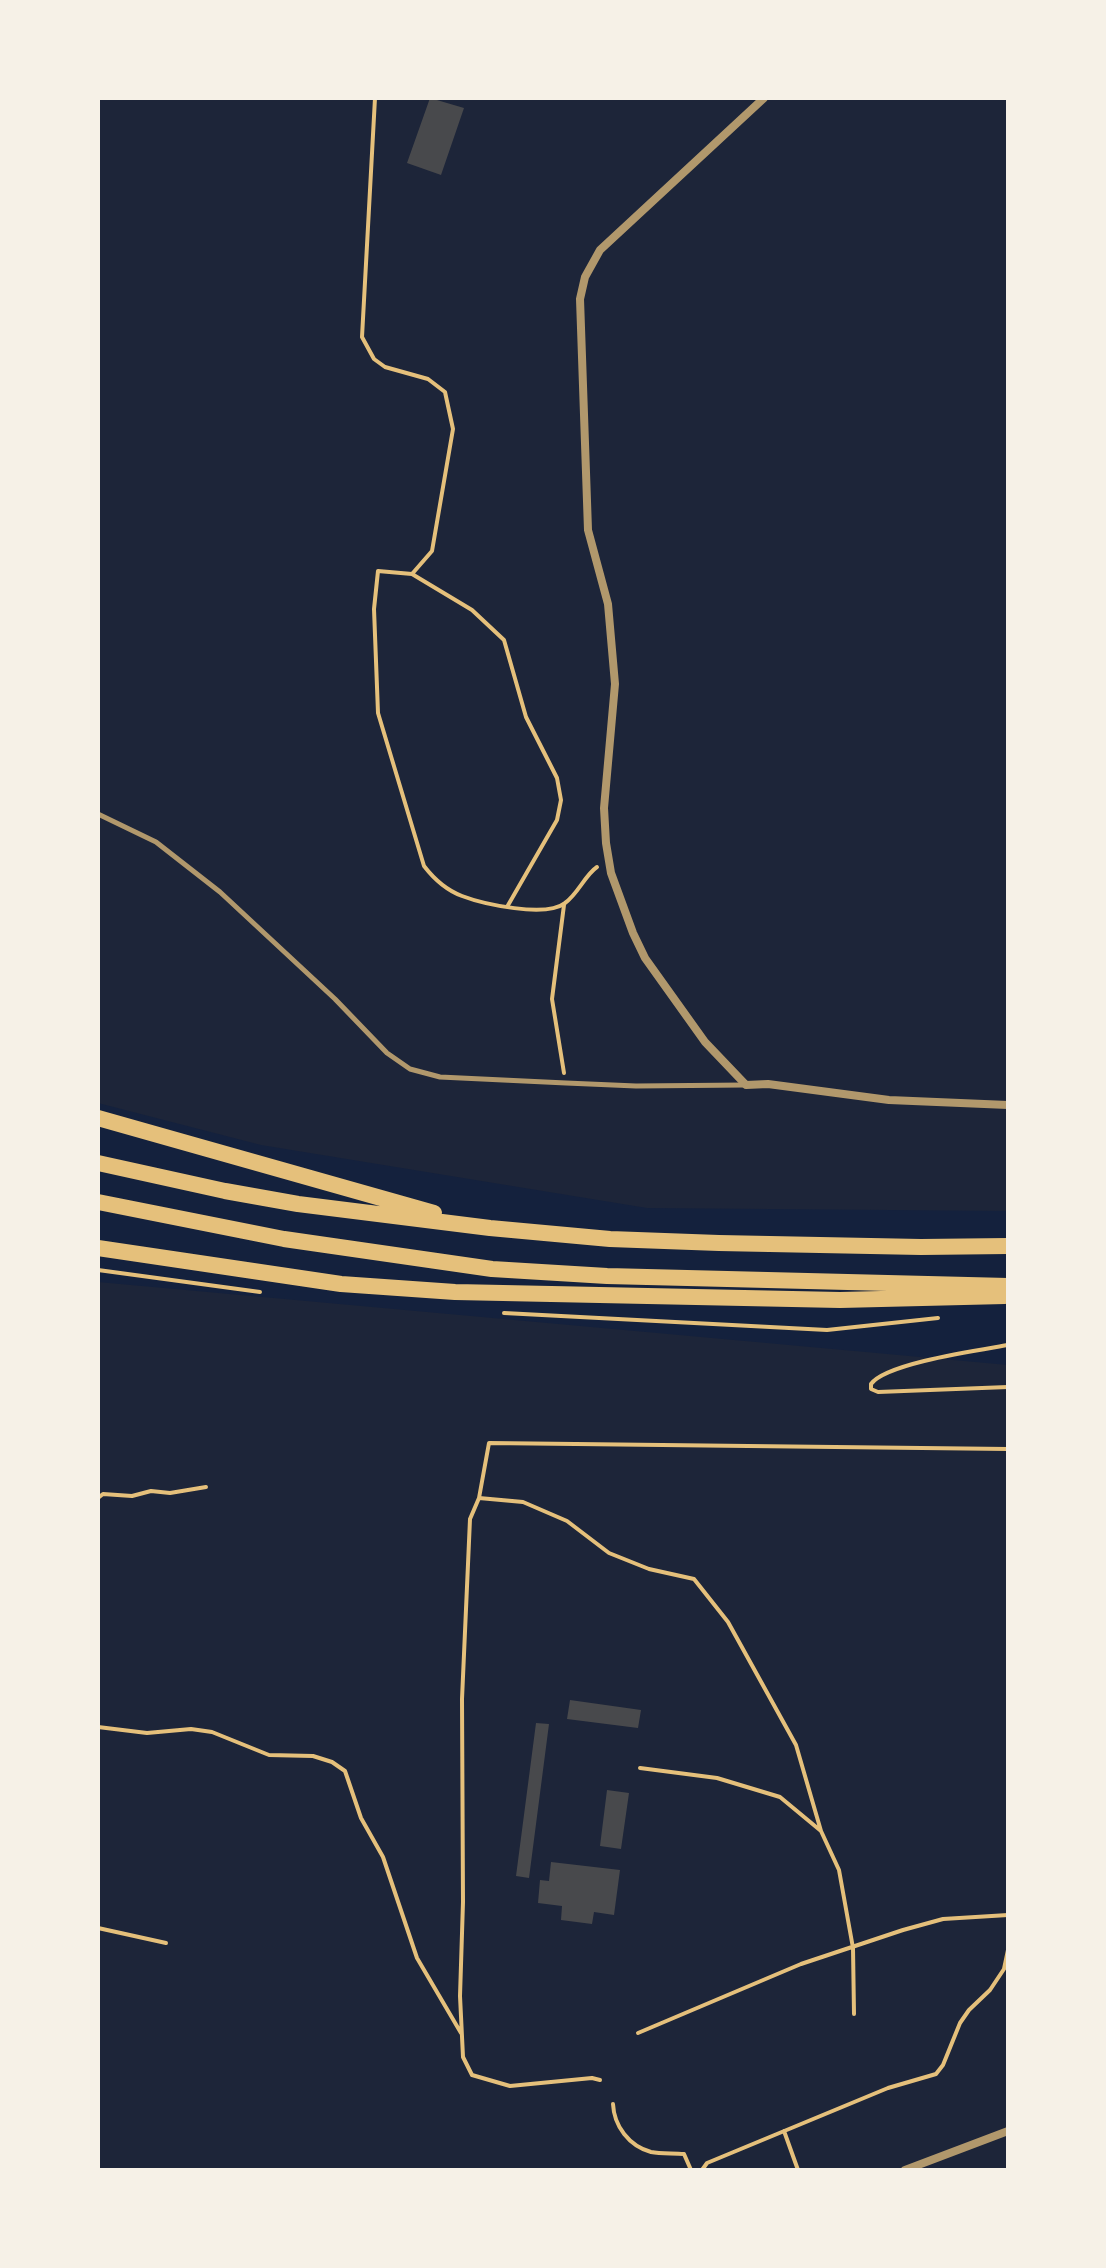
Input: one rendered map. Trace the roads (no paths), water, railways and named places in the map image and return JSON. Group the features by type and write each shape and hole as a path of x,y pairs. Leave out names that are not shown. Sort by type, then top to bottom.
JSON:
{"highway":[{"path":"98,1118 490,1228"},
{"path":"98,1163 284,1201 490,1228 610,1239 921,1247 1008,1246"},
{"path":"98,1202 284,1239 492,1269 607,1276 1008,1286"},
{"path":"98,1248 326,1282 455,1292 840,1300 1008,1296"}],"street":[{"path":"764,98 600,250 585,277 580,299 588,530 608,604 615,684 604,808 611,873 645,958 705,1042 746,1085 768,1084 889,1100 1008,1105"},
{"path":"905,2170 1008,2131"}],"lane":[{"path":"98,814 156,842 220,892 335,999 387,1053 410,1069 440,1077 636,1086 746,1085"}]}
